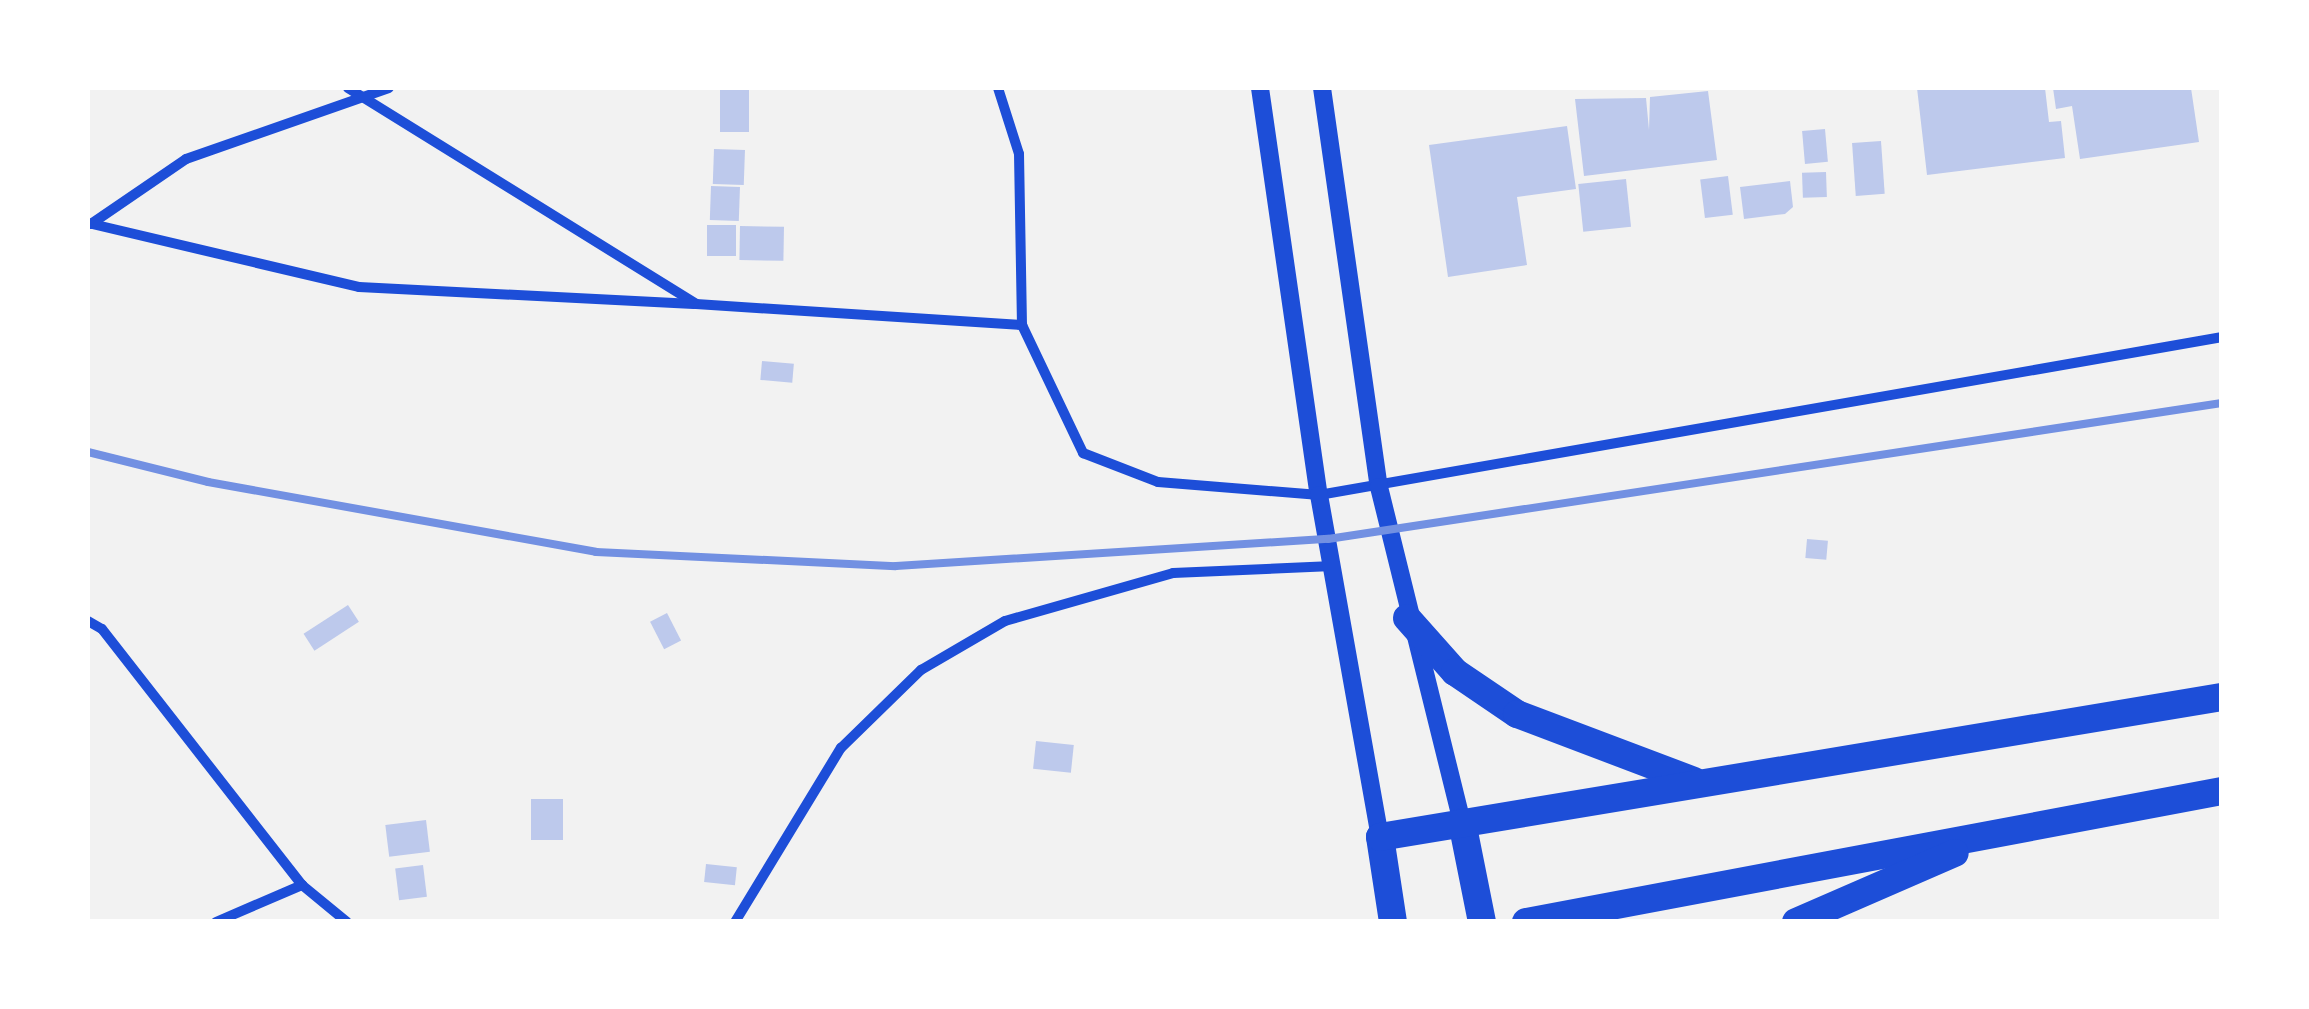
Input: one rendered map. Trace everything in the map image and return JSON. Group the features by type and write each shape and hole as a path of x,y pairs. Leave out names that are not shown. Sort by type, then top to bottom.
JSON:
{"highway":[{"path":"1407,618 1455,672 1517,714 1695,782"},
{"path":"1393,922 1380,837 2222,696"},
{"path":"1526,922 2222,790"},
{"path":"1462,822 1482,922"},
{"path":"1796,922 1997,835"}],"street":[{"path":"348,88 696,304"},
{"path":"90,224 186,159 388,88"},
{"path":"998,88 1019,154 1022,324 1083,453 1158,482 1320,495 1379,487 2222,337"},
{"path":"1260,88 1320,495 1380,837"},
{"path":"1322,88 1379,487 1407,618 1462,822"},
{"path":"90,224 360,287 1022,324"},
{"path":"736,922 842,748 922,670 1004,621 1172,573 1333,566"},
{"path":"88,620 102,629 302,885 347,922"},
{"path":"216,922 302,885"}],"building":[{"path":"720,88 749,88 749,132 720,132"},
{"path":"1917,88 2045,88 2049,122 2061,121 2065,158 1927,175"},
{"path":"2053,88 2191,88 2199,142 2080,159 2072,106 2056,109"},
{"path":"1708,91 1717,160 1584,176 1575,99 1646,98 1649,130 1650,97"},
{"path":"1567,126 1576,189 1517,197 1527,265 1448,277 1429,145"},
{"path":"1825,129 1828,162 1805,164 1802,131"},
{"path":"1881,141 1885,194 1856,196 1852,143"},
{"path":"714,149 745,150 744,185 713,184"},
{"path":"1826,172 1827,197 1803,198 1802,173"},
{"path":"1728,176 1733,215 1705,218 1700,179"},
{"path":"1626,179 1631,227 1583,232 1578,184"},
{"path":"1790,181 1793,207 1785,214 1744,219 1740,187"},
{"path":"711,186 740,187 739,221 710,220"},
{"path":"707,225 736,225 736,256 707,256"},
{"path":"740,226 784,227 783,261 739,260"},
{"path":"762,361 794,364 792,383 760,380"},
{"path":"1807,539 1828,541 1826,560 1805,558"},
{"path":"348,605 359,622 314,651 304,634"},
{"path":"667,613 681,641 664,649 650,622"},
{"path":"1036,741 1074,745 1071,773 1033,769"},
{"path":"531,799 563,799 563,840 531,840"},
{"path":"426,820 430,852 389,857 385,825"},
{"path":"706,864 737,867 735,885 704,882"},
{"path":"423,865 427,897 399,900 395,868"}],"railway":[{"path":"88,452 208,482 596,552 896,566 1328,539 2222,403"}]}
